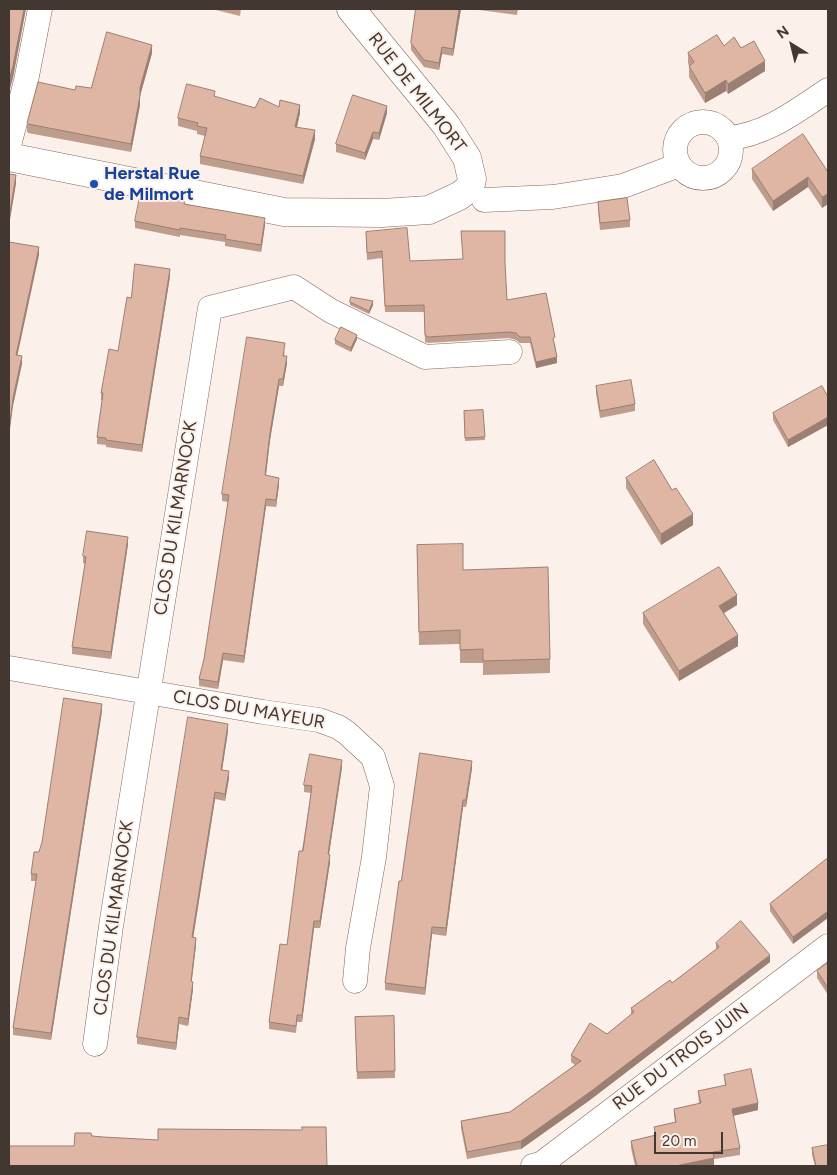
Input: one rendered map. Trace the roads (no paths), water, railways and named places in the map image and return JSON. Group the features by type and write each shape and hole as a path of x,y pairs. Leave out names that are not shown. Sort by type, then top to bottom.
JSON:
{"street":[{"path":"9,145 26,81 40,9"},
{"name":"RUE DE MILMORT","path":"9,157 284,212 382,214 429,210 459,196 470,188 472,179 467,158 446,125 351,9"},
{"path":"729,138 744,136 762,130 828,90"},
{"path":"706,121 724,130 732,146 728,164 722,172 704,179 693,177 684,172 679,165 674,153 675,143 680,133 687,126 696,122 706,121"},
{"path":"484,200 553,197 623,186 679,165"},
{"name":"CLOS DU KILMARNOCK","path":"95,1044 113,917 210,308 294,287 332,310 425,357 510,352"},
{"name":"CLOS DU MAYEUR","path":"9,668 319,720 338,727 373,757 382,786 374,856 354,981"},
{"name":"RUE DU TROIS JUIN","path":"533,1166 541,1164 828,946"}],"place":[{"name":"Herstal Rue de Milmort","path":"94,184"}]}
